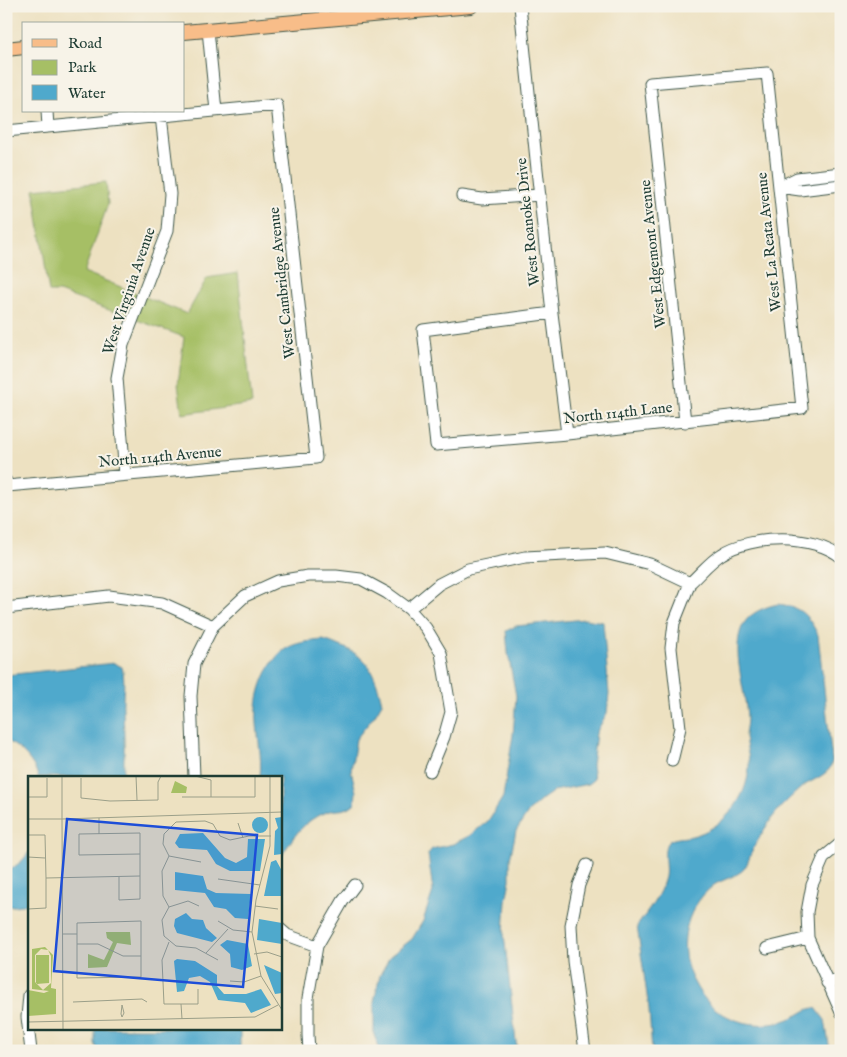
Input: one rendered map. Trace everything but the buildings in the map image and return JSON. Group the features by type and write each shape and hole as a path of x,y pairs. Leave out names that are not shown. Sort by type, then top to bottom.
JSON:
{"main road":[{"path":"185,32 472,6"},
{"path":"6,49 22,47"}],"street":[{"name":"West Roanoke Drive","path":"520,6 552,313 567,434"},
{"path":"6,131 216,111 208,30"},
{"name":"West La Reata Avenue","path":"650,83 766,73 802,408"},
{"name":"West Edgemont Avenue","path":"650,83 685,422"},
{"name":"West Cambridge Avenue","path":"216,111 277,105 316,458"},
{"path":"47,112 48,127"},
{"name":"West Virginia Avenue","path":"125,475 117,378 123,345 167,231 170,194 161,116"},
{"path":"779,187 797,178 841,173"},
{"path":"779,187 800,190 841,185"},
{"path":"462,196 482,199 540,195"},
{"name":"North 114th Lane","path":"552,313 423,330 436,444 567,434 802,408"},
{"name":"North 114th Avenue","path":"7,486 316,458"},
{"path":"6,481 7,486"},
{"path":"672,760 680,728 671,648 674,623 690,584 722,554 754,541 786,539 810,542 839,555"},
{"path":"409,609 440,584 468,569 524,557 605,552 650,564 690,584"},
{"path":"194,776 191,696 194,664 213,626 245,596 278,581 308,576 361,579 387,593 409,609 426,628 441,653 450,712 444,736 430,771"},
{"path":"6,608 110,596 162,603 213,626"},
{"path":"841,843 824,857 812,885 807,912 808,938 841,1012"},
{"path":"585,1051 573,962 571,925 579,885 587,865"},
{"path":"310,1051 308,998 317,946 343,901 355,885"},
{"path":"281,931 287,935 317,946"},
{"path":"766,948 808,938"},
{"path":"827,983 841,978"},
{"path":"28,1006 28,1025"},
{"path":"29,1030 31,1051"}],"green space":[{"path":"106,182 108,204 84,272 187,314 207,278 238,273 252,404 182,414 178,384 184,337 59,292 49,292 34,189"}],"water":[{"path":"778,604 793,607 803,613 811,622 818,635 832,763 828,771 802,787 776,813 756,843 744,869 738,874 714,885 695,906 689,918 684,945 689,972 695,984 706,1000 720,1012 745,1023 771,1024 816,1008 825,1020 830,1051 652,1051 649,1009 637,926 654,903 663,884 667,843 714,827 731,811 744,790 749,764 745,737 746,707 738,658 739,635 746,620 754,613"},
{"path":"585,619 603,622 609,694 607,713 596,733 592,765 594,779 588,784 554,791 529,811 516,831 510,859 510,880 506,901 504,934 517,1051 380,1050 374,1035 374,1002 380,975 390,956 412,939 423,921 433,891 428,854 432,849 453,844 469,836 488,821 503,797 513,735 516,696 506,631 516,626"},
{"path":"323,640 356,654 370,668 382,703 356,739 351,770 356,792 355,803 345,809 318,815 311,820 294,837 281,857 281,776 260,776 261,759 257,724 258,699 266,673 282,651 297,644"},
{"path":"114,663 122,667 124,678 123,776 38,776 34,766 26,756 6,740 6,675"},
{"path":"28,853 28,904 6,907 6,873 22,861"},
{"path":"95,1030 240,1030 240,1051 98,1051 95,1043"}]}
